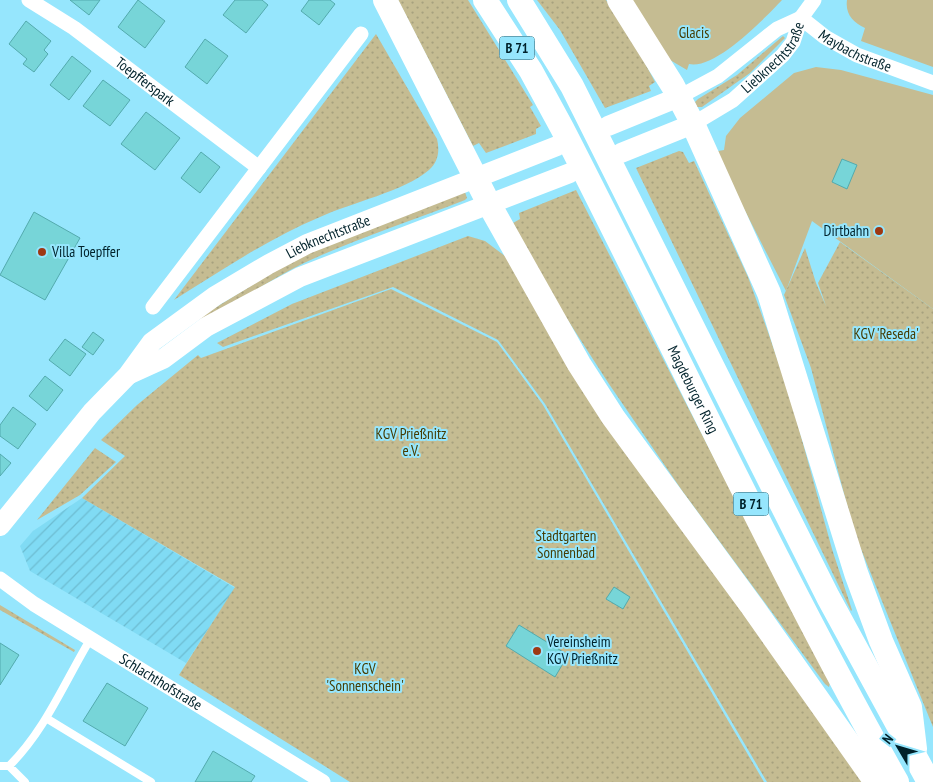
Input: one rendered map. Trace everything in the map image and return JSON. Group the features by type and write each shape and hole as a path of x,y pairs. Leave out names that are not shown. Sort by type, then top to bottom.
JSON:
{"highway":[{"path":"385,0 489,204 544,305 613,416 768,628 876,782"},
{"name":"Magdeburger Ring","path":"485,0 546,98 779,561 857,711 897,782"},
{"name":"Magdeburger Ring","path":"519,0 572,86 636,210 828,597 929,782"},
{"path":"618,0 693,124 768,293 856,573 881,641 910,707 916,760"}],"main road":[{"name":"Liebknechtstraße","path":"608,126 679,98"},
{"name":"Liebknechtstraße","path":"621,153 693,124"},
{"name":"Liebknechtstraße","path":"0,526 92,412 128,375 158,337 215,296 307,244 557,146"},
{"name":"Liebknechtstraße","path":"128,375 163,359 206,327 300,277 570,173"}],"street":[{"name":"Toepfferspark","path":"29,0 74,28 259,168"},
{"name":"Maybachstraße","path":"814,0 801,18 825,37 857,55 933,83"},
{"name":"Liebknechtstraße","path":"679,98 718,76 777,29 801,18"},
{"name":"Liebknechtstraße","path":"693,124 728,103 768,70 793,42 801,18"},
{"path":"154,307 361,34"},
{"name":"Schlachthofstraße","path":"0,579 21,596 323,782"}],"lane":[{"path":"0,766 9,766 24,752 46,718 91,638"},
{"path":"46,718 151,782"},
{"path":"9,766 25,782"}],"shaded area":[{"path":"82,498 235,588 186,663 30,571 20,546 33,531"}],"green space":[{"path":"398,0 468,0 533,105 530,107 541,126 536,129 536,134 486,153 479,143 473,146"},
{"path":"537,0 606,0 635,44 655,82 649,86 651,91 605,108 560,30"},
{"name":"Glacis","path":"629,0 782,0 739,41 712,59 700,64 689,64 687,70 670,60"},
{"path":"847,0 933,0 933,67 861,41 865,28 851,17 847,9"},
{"path":"376,34 437,139 437,156 432,167 406,184 332,212 282,235 174,300"},
{"path":"783,36 785,38 750,73 702,107 697,107 695,102 698,99 737,75"},
{"path":"816,67 841,70 933,95 933,309 812,221 786,291 722,166 718,151 724,150 726,136 740,118 794,73"},
{"path":"679,151 683,152 689,163 694,161 748,277 790,396 851,611 636,168"},
{"path":"576,190 830,683 829,687 683,492 609,384 558,305 513,223 520,219 519,213"},
{"path":"465,192 467,198 465,200 323,254 290,270 221,310 192,322 294,259"},
{"path":"468,236 485,241 505,256 862,782 767,782 545,404 498,340 393,287 223,347 217,343 292,304"},
{"name":"KGV 'Reseda'","path":"840,242 933,309 933,727 854,532 811,368 784,295 805,248 816,283 826,306 818,283"},
{"path":"391,289 497,342 543,405 764,782 350,782 179,675 235,587 82,498 125,456 101,440 137,405 198,355 201,358"},
{"path":"95,448 116,462 80,495 37,520"},
{"path":"0,605 75,650 74,652 0,610"}],"building":[{"path":"70,0 100,0 89,15"},
{"path":"138,0 165,21 145,48 118,27"},
{"path":"235,0 262,0 268,5 246,33 223,15"},
{"path":"309,0 330,0 335,4 319,25 301,11"},
{"path":"26,21 51,41 44,50 48,54 34,72 23,64 27,59 9,44"},
{"path":"205,39 228,56 207,84 185,67"},
{"path":"72,56 91,71 69,100 50,85"},
{"path":"103,80 130,100 110,126 83,106"},
{"path":"146,112 180,138 155,170 121,144"},
{"path":"201,152 220,167 200,193 181,178"},
{"path":"842,159 857,165 847,189 832,182"},
{"name":"Villa Toepffer","path":"34,212 80,238 45,300 0,275"},
{"path":"93,332 104,340 93,355 82,347"},
{"path":"65,339 86,354 70,376 49,360"},
{"path":"45,376 63,390 47,411 29,396"},
{"path":"13,407 36,424 18,449 0,436 0,425"},
{"path":"0,454 11,463 0,476"},
{"path":"614,587 630,597 623,609 606,599"},
{"name":"Vereinsheim KGV Prießnitz","path":"519,625 568,655 555,677 506,646"},
{"path":"0,643 19,655 0,685"},
{"path":"107,683 148,708 125,746 83,721"},
{"path":"213,751 255,776 251,782 195,782"}],"place":[{"name":"Dirtbahn","path":"879,231"},
{"name":"Villa Toepffer","path":"42,252"},
{"name":"Vereinsheim KGV Prießnitz","path":"537,651"}],"park label":[{"name":"KGV Prießnitz e.V.","path":"411,442"},
{"name":"Stadtgarten Sonnenbad","path":"566,544"},
{"name":"KGV 'Sonnenschein'","path":"365,678"}]}
